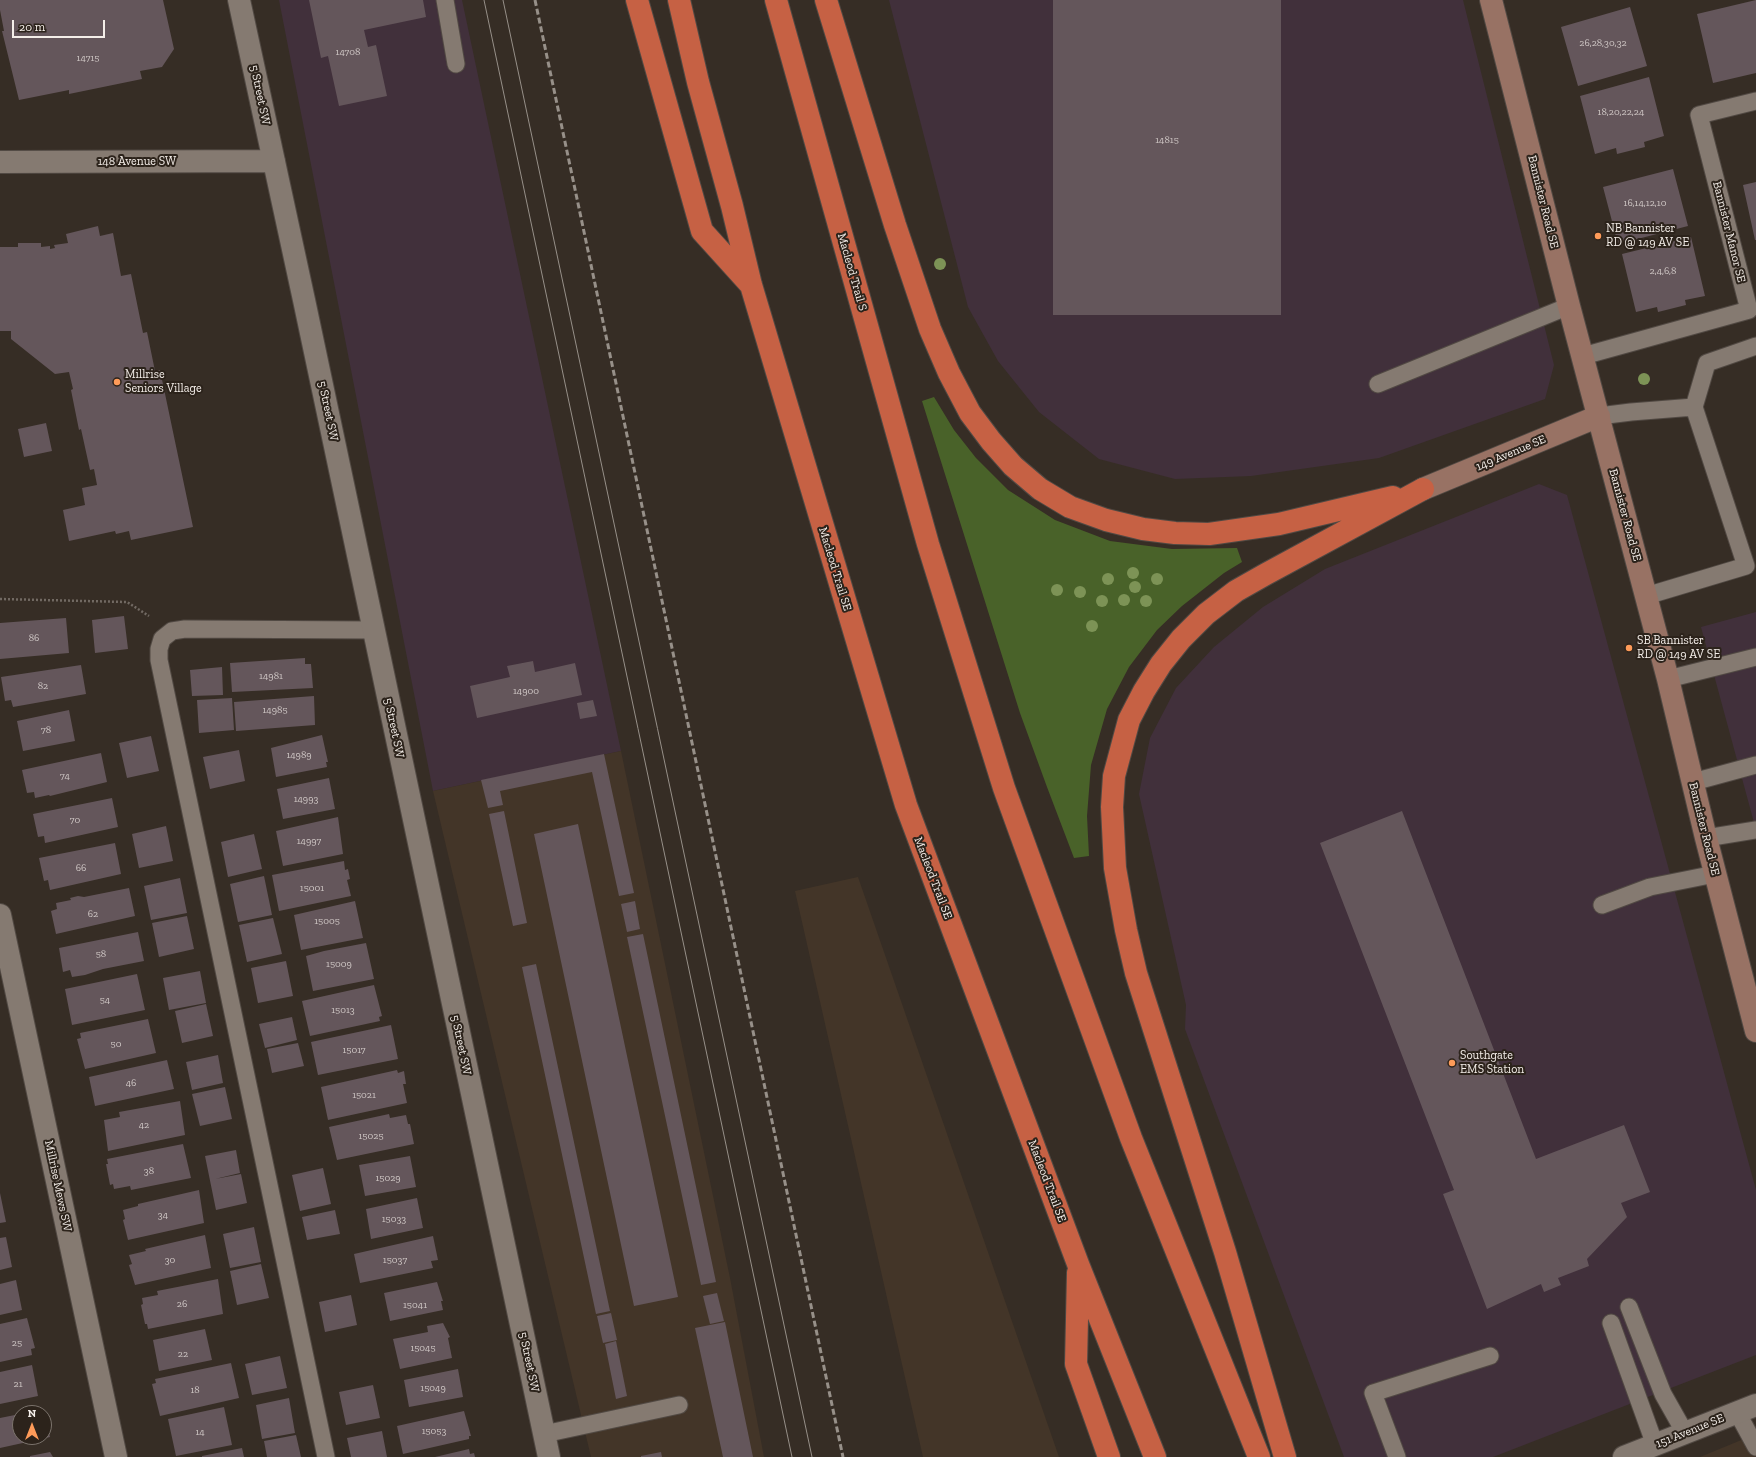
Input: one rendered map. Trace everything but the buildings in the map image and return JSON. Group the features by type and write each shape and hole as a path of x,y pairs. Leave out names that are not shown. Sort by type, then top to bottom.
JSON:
{"highway":[{"path":"637,0 702,231 751,285"},
{"path":"678,0 751,285"},
{"name":"Macleod Trail S","path":"776,0 928,544 1004,788 1131,1138 1259,1457"},
{"path":"826,0 895,224 930,329 949,373 970,413 991,441 1013,466 1040,489 1070,507 1106,520 1143,529 1209,534 1279,524 1423,489"},
{"name":"Macleod Trail SE","path":"751,285 906,805 1078,1264 1155,1457"},
{"path":"1285,1457 1226,1252 1134,966 1115,868 1112,807 1114,776 1129,720 1144,691 1161,664 1206,614 1236,591 1423,489"},
{"path":"1078,1264 1076,1364 1109,1457"}],"street":[{"name":"5 Street SW","path":"239,0 549,1457"},
{"name":"Bannister Road SE","path":"1491,0 1569,306 1668,679 1706,838 1756,1031"},
{"name":"148 Avenue SW","path":"0,162 274,161"},
{"name":"149 Avenue SE","path":"1423,489 1599,416"},
{"name":"Millrise Mews SW","path":"0,915 116,1457"},
{"name":"151 Avenue SE","path":"1624,1457 1746,1409"}],"lane":[{"path":"445,0 456,64"},
{"name":"Bannister Manor SE","path":"1583,356 1749,310 1699,115 1756,101"},
{"path":"1378,384 1569,306"},
{"path":"1646,596 1751,565 1694,407 1707,363 1756,346"},
{"path":"1599,416 1694,407"},
{"path":"326,1457 159,660 159,649 162,639 172,631 185,629 373,630"},
{"path":"1668,679 1756,657"},
{"path":"1693,782 1756,765"},
{"path":"1706,838 1756,830"},
{"path":"1602,905 1650,887 1715,874"},
{"path":"1629,1307 1663,1394 1685,1433"},
{"path":"1611,1323 1655,1445"},
{"path":"1397,1457 1374,1393 1490,1356"},
{"path":"544,1434 679,1405"},
{"path":"1746,1409 1756,1448"}],"path":[{"path":"0,600 127,602 172,631"}],"shaded area":[{"path":"279,0 462,0 621,751 433,791"},
{"path":"889,0 1463,0 1554,365 1545,399 1379,458 1251,476 1175,479 1099,459 1039,412 998,361 968,307"},
{"path":"1539,484 1567,495 1756,1190 1756,1355 1493,1457 1344,1457 1185,1029 1186,1005 1139,794 1150,738 1176,688 1214,647 1263,607 1325,569"},
{"path":"1756,612 1756,830 1701,627"},
{"path":"621,751 730,1278 764,1457 591,1457 433,791"},
{"path":"858,877 1059,1457 923,1457 795,891"},
{"path":"1756,1434 1756,1457 1700,1457"}],"green space":[{"path":"934,397 954,430 976,458 1008,490 1055,520 1110,541 1172,549 1237,548 1242,562 1224,573 1182,606 1157,630 1129,667 1107,709 1091,765 1087,816 1089,856 1074,858 1020,713 922,401"}],"tram line":[{"path":"484,0 792,1457"},
{"path":"503,0 812,1457"}],"railway":[{"path":"535,0 843,1457"}],"place":[{"name":"NB Bannister RD @ 149 AV SE","path":"1598,236"},
{"name":"Millrise Seniors Village","path":"117,382"},
{"name":"SB Bannister RD @ 149 AV SE","path":"1629,648"},
{"name":"Southgate EMS Station","path":"1452,1063"}]}
